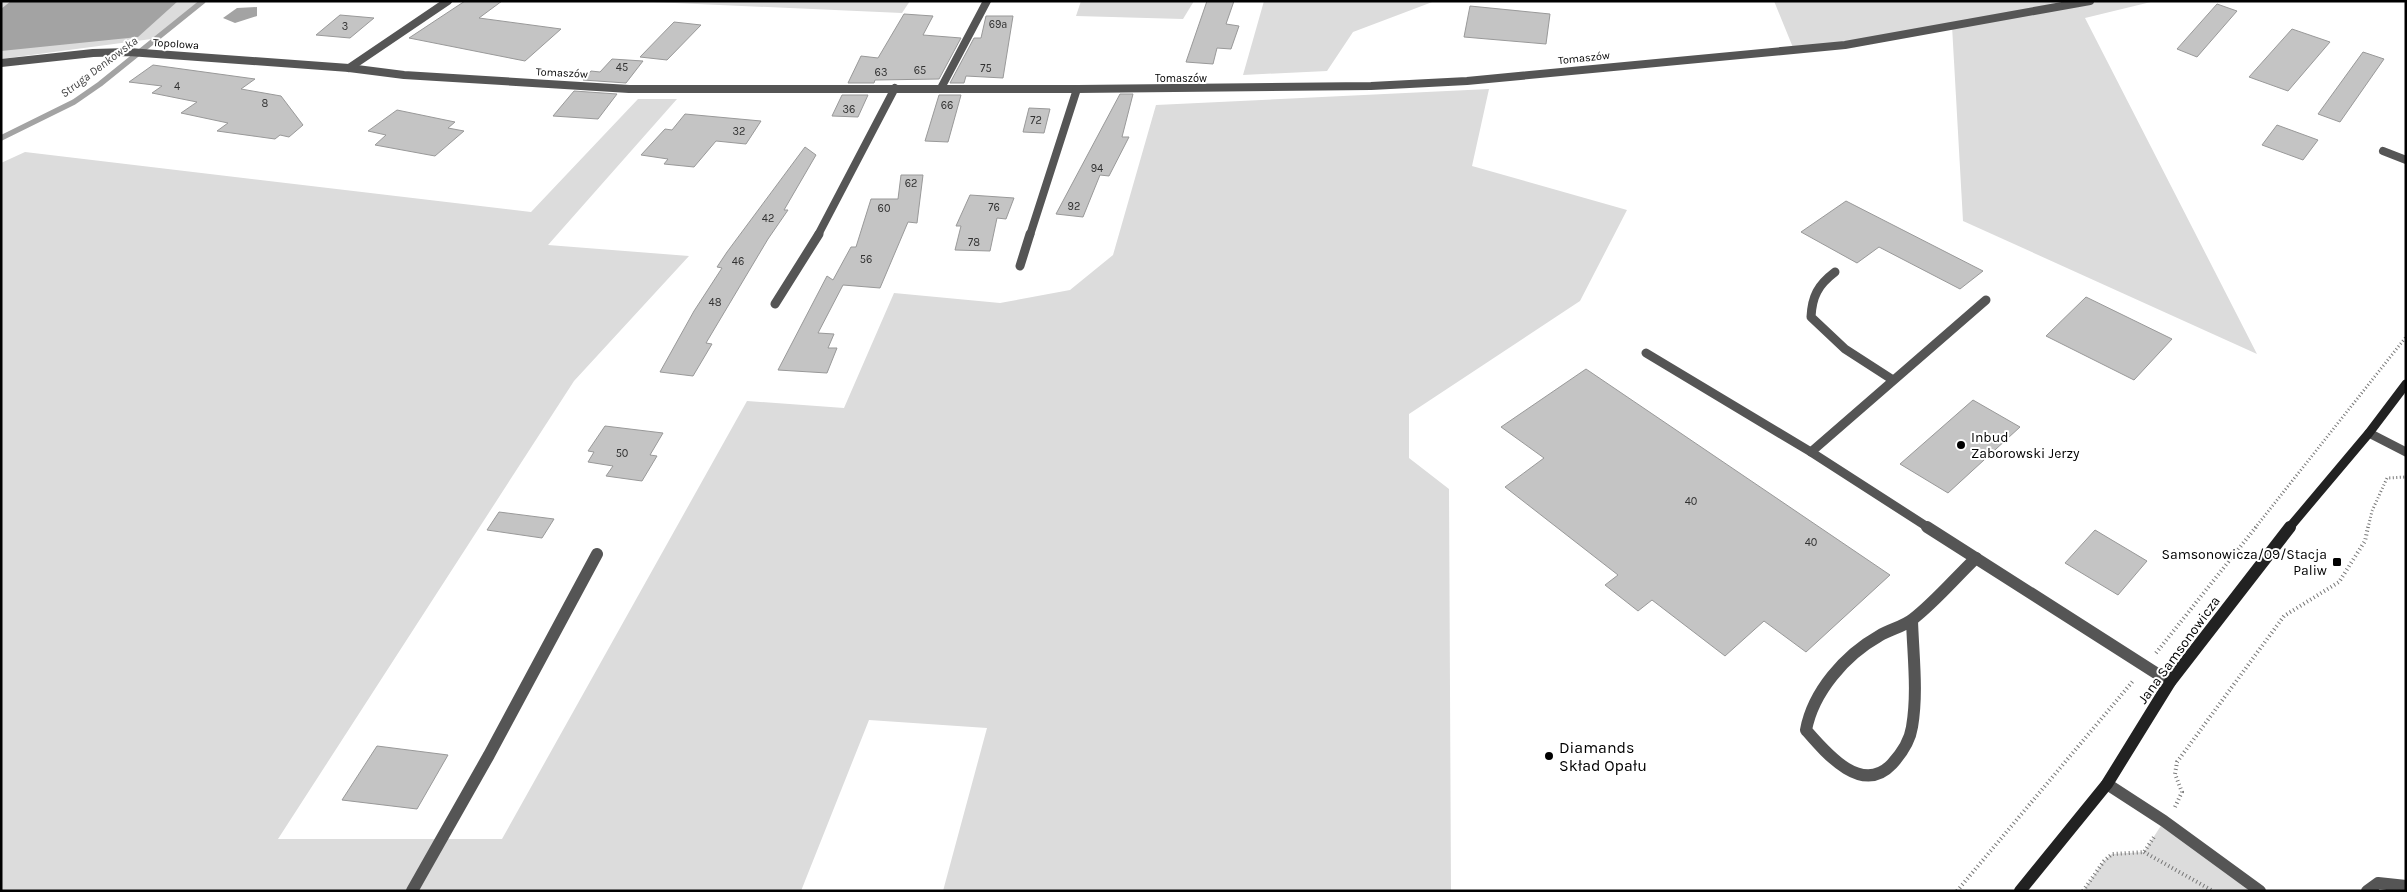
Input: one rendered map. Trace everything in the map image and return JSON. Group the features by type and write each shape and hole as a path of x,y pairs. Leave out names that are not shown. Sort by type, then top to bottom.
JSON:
{"main road":[{"name":"Jana Samsonowicza","path":"2020,891 2107,784 2170,682 2303,510 2369,433 2406,384"}],"street":[{"path":"348,68 448,1"},
{"path":"940,88 987,1"},
{"name":"Tomaszów","path":"348,68 404,75 629,89 1077,89 1371,86 1467,81 1845,45 2090,1"},
{"name":"Topolowa","path":"1,63 93,53 129,52 348,68"},
{"path":"775,304 824,227 895,88"},
{"path":"1020,266 1077,89"},
{"path":"2383,151 2406,160"},
{"path":"1835,272 1820,282 1811,298 1810,316 1845,349 1894,380"},
{"path":"1811,452 1986,300"},
{"path":"1646,353 1811,452 2170,682"},
{"path":"2369,433 2406,452"},
{"path":"412,891 489,755 597,554"},
{"path":"1912,620 1914,704 1912,731 1902,752 1890,769 1879,775 1865,777 1853,775 1819,745 1806,730 1807,718 1814,701 1839,670 1876,637 1912,620 1976,558"},
{"path":"2107,784 2164,822 2260,891"},
{"path":"2367,891 2378,883 2406,886"}],"path":[{"path":"1957,891 2145,666 2406,337"},
{"path":"2144,852 2178,803 2182,792 2175,774 2177,762 2284,616 2339,582 2365,541 2372,511 2382,486 2388,478 2406,477"},
{"path":"2083,891 2104,861 2112,854 2144,852 2214,891"}],"shaded area":[{"path":"1,1 203,1 159,38 1,59"},
{"path":"11,1 178,1 138,37 1,51 1,9"},
{"path":"630,1 910,1 902,13"},
{"path":"1081,1 1194,1 1183,19 1076,16"},
{"path":"1264,1 1435,1 1353,32 1327,71 1243,75"},
{"path":"1774,1 2155,1 2085,18 2257,354 1963,221 1952,26 1794,50"},
{"path":"257,7 257,16 235,23 223,18 237,8"},
{"path":"1489,89 1472,166 1627,210 1580,301 1409,414 1409,458 1449,489 1451,891 943,891 987,728 869,720 801,891 1,891 1,163 25,152 531,212 638,99 677,99 548,245 689,256 574,381 278,839 502,839 747,401 844,408 894,293 1000,303 1070,290 1113,255 1156,105"},
{"path":"2164,821 2255,891 2083,891 2104,861 2112,854 2144,852"}],"building":[{"path":"465,1 502,1 479,18 561,29 525,61 409,38"},
{"path":"1207,1 1234,1 1226,24 1239,26 1231,49 1217,48 1213,64 1186,62"},
{"path":"2217,4 2237,11 2197,57 2177,49"},
{"path":"1470,6 1550,14 1546,44 1464,37"},
{"path":"904,14 933,16 923,35 961,38 939,79 875,80 874,83 848,83 861,56 878,58"},
{"path":"340,15 374,18 350,38 316,35"},
{"path":"986,16 1013,16 1003,78 966,76 964,83 950,83 974,38 981,38"},
{"path":"674,22 701,25 667,60 640,57"},
{"path":"2292,29 2330,42 2288,91 2249,77"},
{"path":"2363,52 2384,59 2340,122 2318,114"},
{"path":"612,59 643,61 626,83 583,80 591,71 600,72"},
{"path":"153,65 255,79 241,89 281,96 303,125 289,137 280,135 275,139 217,131 228,123 181,113 197,102 152,93 162,86 129,82"},
{"path":"574,91 617,94 598,119 553,116"},
{"path":"1120,94 1133,94 1122,137 1129,137 1109,176 1100,175 1083,217 1056,214"},
{"path":"842,95 868,95 858,117 832,116"},
{"path":"939,95 961,95 948,142 925,141"},
{"path":"1029,108 1050,109 1044,133 1023,132"},
{"path":"397,110 455,122 448,128 464,131 435,156 375,145 386,135 368,131"},
{"path":"685,114 761,121 746,144 716,141 694,167 664,164 668,159 641,155 665,129 672,130"},
{"path":"2277,125 2318,140 2303,160 2262,145"},
{"path":"805,147 816,155 784,210 788,210 768,239 706,343 712,344 693,376 660,372 694,311 722,268 717,267"},
{"path":"901,175 923,175 917,223 908,222 880,288 843,285 818,333 834,334 828,348 837,348 827,373 778,370 827,276 833,280 851,247 856,247 871,199 898,199"},
{"path":"970,195 1014,198 1006,219 997,218 990,251 955,250 961,226 956,226"},
{"path":"1846,201 1983,271 1960,289 1879,247 1857,263 1801,232"},
{"path":"2086,297 2172,339 2134,380 2046,336"},
{"path":"1586,369 1890,575 1806,652 1764,621 1725,656 1652,600 1638,611 1605,585 1618,575 1505,487 1544,458 1501,427"},
{"name":"Inbud Zaborowski Jerzy","path":"1973,400 2020,427 1948,493 1900,464"},
{"path":"605,426 663,433 650,455 657,456 642,481 606,476 613,466 588,462 594,452 588,451"},
{"path":"499,512 554,519 542,538 487,530"},
{"path":"2095,530 2147,561 2118,595 2065,563"},
{"path":"377,746 448,755 417,809 342,800"}],"waterway":[{"name":"Struga Denkowska","path":"1,138 74,102 100,84 203,1"}],"place":[{"name":"Inbud Zaborowski Jerzy","path":"1961,445"},
{"name":"Samsonowicza/09/Stacja Paliw","path":"2337,562"},
{"name":"Diamands Skład Opału","path":"1549,756"}]}
